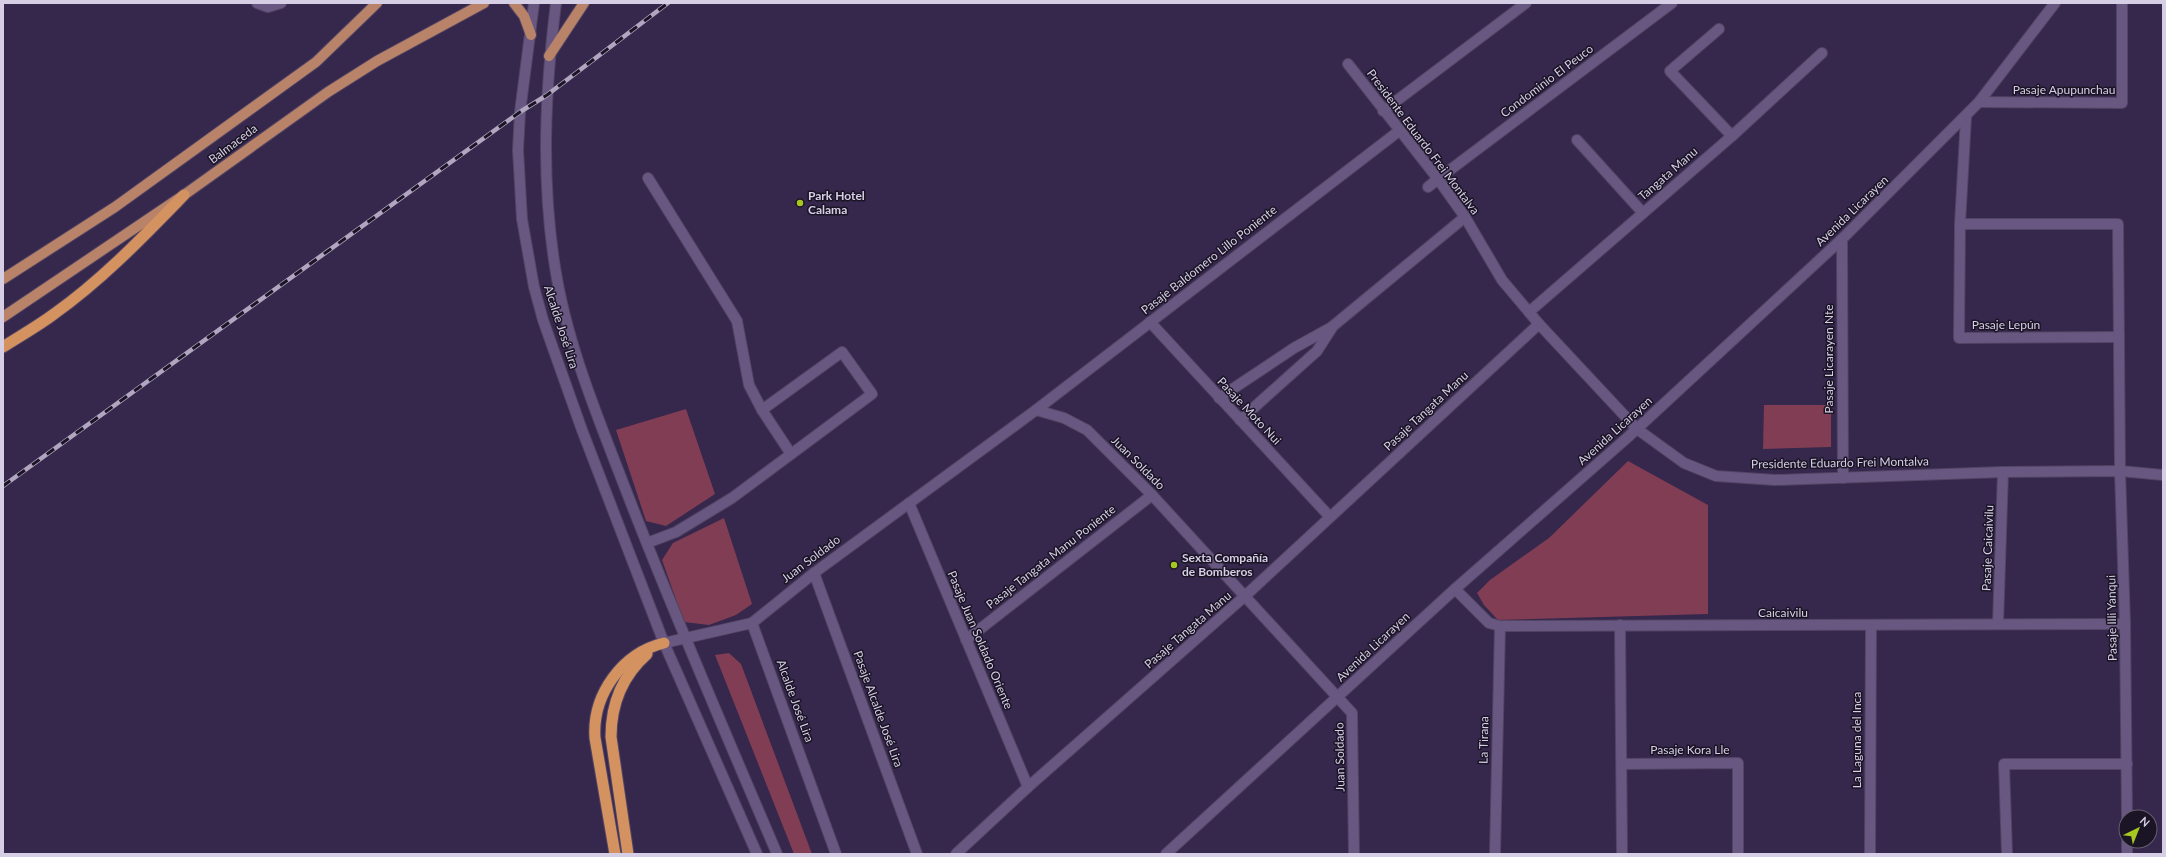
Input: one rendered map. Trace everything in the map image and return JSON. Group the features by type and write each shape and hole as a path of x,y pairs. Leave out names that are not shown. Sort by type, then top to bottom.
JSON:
{"highway":[{"path":"3,347 54,314 99,279 133,248 184,195"},
{"path":"615,854 595,738 594,725 597,711 608,684 627,662 651,646 664,643"},
{"path":"628,854 611,737 613,709 620,689 631,670 646,654 664,643"}],"main road":[{"name":"Balmaceda","path":"3,279 115,207 304,72 341,39 377,3"},
{"path":"466,3 481,4"},
{"path":"514,3 524,16 531,35"},
{"path":"549,56 584,3"},
{"name":"Balmaceda","path":"3,317 184,195 328,92 377,62 481,4"}],"street":[{"path":"257,3 268,7 281,3"},
{"name":"Alcalde José Lira","path":"534,3 531,35 523,81 518,150 522,219 534,287 543,320 582,430 664,643 757,854"},
{"name":"Alcalde José Lira","path":"556,3 549,56 546,174 550,238 568,331 600,423 685,639 777,854"},
{"path":"1383,111 1526,3"},
{"name":"Condominio El Peuco","path":"1428,187 1672,3"},
{"name":"Avenida Licarayen","path":"1166,854 1455,589 1637,429 1842,239 1966,117 2055,3"},
{"name":"Pasaje Apupunchau","path":"1979,102 2122,103 2122,3"},
{"path":"1719,29 1670,71 1732,136"},
{"name":"Tangata Manu","path":"1530,312 1732,136 1822,53"},
{"name":"Presidente Eduardo Frei Montalva","path":"1348,64 1398,131 1438,179 1465,216 1502,280 1539,324 1637,429 1684,463 1716,476 1775,480 2003,472 2120,471 2163,475"},
{"name":"Pasaje Lepún","path":"1966,117 1960,224 1959,338 2119,337"},
{"name":"Pasaje Baldomero Lillo Poniente","path":"1036,410 1398,131"},
{"path":"1577,140 1643,213"},
{"path":"648,178 737,320 749,385 762,410 791,454"},
{"path":"1220,398 1294,348 1333,326 1465,216"},
{"path":"1960,224 2118,224 2120,471"},
{"name":"Pasaje Licarayen Nte","path":"1842,239 1843,478"},
{"name":"Pasaje Moto Nui","path":"1150,322 1330,517"},
{"name":"Pasaje Tangata Manu","path":"956,854 1028,787 1245,596 1539,324"},
{"path":"1240,420 1317,351 1333,326"},
{"path":"647,543 676,532 732,498 872,394 842,352 762,410"},
{"name":"Juan Soldado","path":"752,622 814,573 1036,410 1064,418 1087,430 1152,495 1339,696 1352,712 1354,854"},
{"name":"Pasaje Illi Yanqui","path":"2120,471 2125,624 2127,809"},
{"name":"Pasaje Caicaivilu","path":"1998,624 2003,472"},
{"name":"Pasaje Tangata Manu Poniente","path":"966,640 1152,495"},
{"name":"Pasaje Juan Soldado Oriente","path":"909,503 1028,787"},
{"name":"Pasaje Alcalde José Lira","path":"814,573 917,854"},
{"path":"1455,589 1490,623 1500,626"},
{"path":"664,643 752,622"},
{"name":"Alcalde José Lira","path":"752,622 836,854"},
{"name":"Caicaivilu","path":"1500,626 2125,624"},
{"path":"1620,625 1622,854"},
{"name":"La Tirana","path":"1495,854 1500,626"},
{"name":"La Laguna del Inca","path":"1870,626 1870,854"},
{"name":"Pasaje Kora Lle","path":"1622,764 1738,763 1738,854"},
{"path":"2007,854 2004,764 2127,764"}],"shaded area":[{"path":"1764,405 1831,405 1831,447 1763,449"},
{"path":"686,409 715,494 666,526 646,521 616,430"},
{"path":"1628,461 1708,505 1708,614 1498,620 1484,605 1477,593 1490,580 1549,538"},
{"path":"724,518 752,604 736,615 709,625 684,622 662,560 673,543"},
{"path":"729,653 741,664 812,854 794,854 715,655"}],"railway":[{"path":"3,486 520,112 547,95 668,3"}],"place":[{"name":"Park Hotel Calama","path":"800,203"},
{"name":"Sexta Compañía de Bomberos","path":"1174,565"}]}
